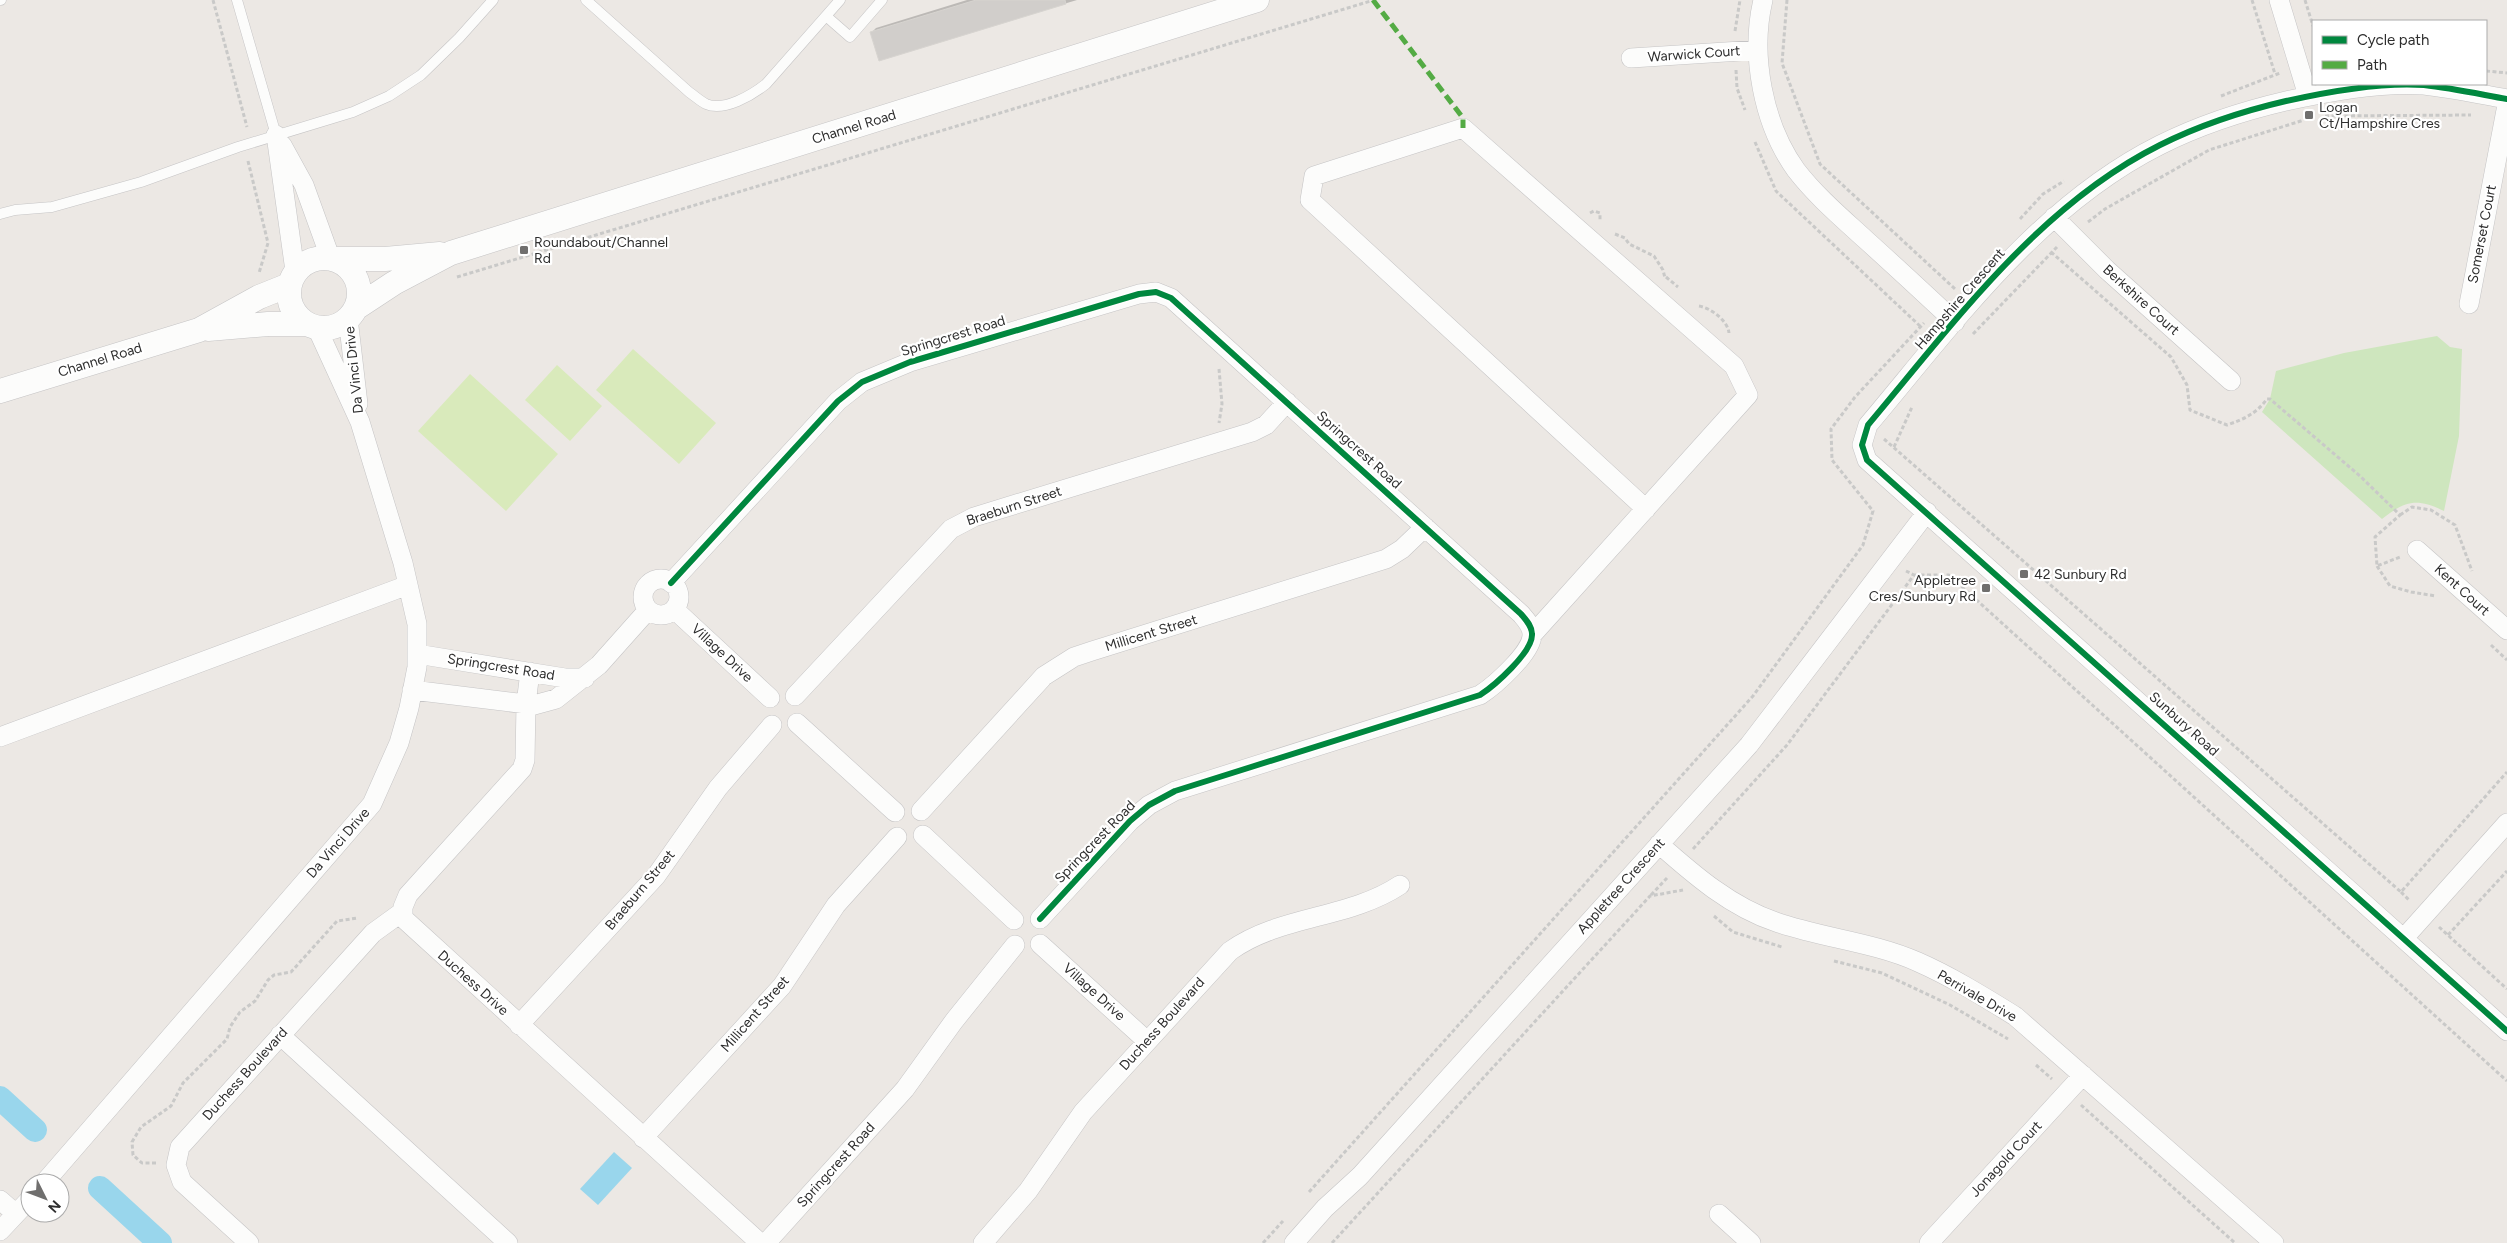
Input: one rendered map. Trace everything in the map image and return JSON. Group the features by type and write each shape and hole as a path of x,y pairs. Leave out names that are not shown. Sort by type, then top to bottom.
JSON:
{"street":[{"name":"Channel Road","path":"352,313 394,283 452,254 1257,0"},
{"path":"1763,0 1757,50 1766,105 1777,134 1796,169 1829,207 1955,322"},
{"path":"2279,0 2308,96"},
{"name":"Warwick Court","path":"1631,58 1757,50"},
{"name":"Hampshire Crescent","path":"1867,427 1955,322 2010,261 2054,217 2109,175 2160,145 2238,112 2308,96 2361,88 2422,85 2507,99"},
{"name":"Somerset Court","path":"2469,304 2506,112"},
{"path":"1532,635 1646,509 1748,395 1734,366 1463,128 1314,176 1310,200 1646,509"},
{"path":"276,135 304,185 333,258"},
{"path":"276,135 292,278 289,300 295,314 312,326 329,328 352,313 359,297 358,285 354,274 346,265 333,258 307,261 292,278"},
{"name":"Berkshire Court","path":"2054,217 2107,270 2231,381"},
{"name":"Channel Road","path":"333,258 385,259 452,254"},
{"name":"Channel Road","path":"199,330 292,278"},
{"name":"Springcrest Road","path":"671,583 849,391 879,373 1130,296 1156,292 1171,298 1224,345 1521,614 1530,625 1532,635 1530,645 1490,689 1480,695 1158,798 1130,821 1040,919"},
{"name":"Da Vinci Drive","path":"352,313 360,422"},
{"name":"Channel Road","path":"0,390 199,330 268,324 312,326"},
{"name":"Da Vinci Drive","path":"53,1173 372,804 399,742 412,690 417,654 417,624 408,585 360,422 312,326"},
{"name":"Braeburn Street","path":"795,696 951,529 974,517 1252,432 1266,425 1288,402"},
{"name":"Sunbury Road","path":"1867,427 1862,445 1867,460 2507,1031"},
{"name":"Appletree Crescent","path":"1294,1243 1326,1208 1360,1176 1749,745 1927,512"},
{"name":"Millicent Street","path":"921,811 1044,676 1059,665 1092,651 1386,559 1402,549 1425,527"},
{"name":"Kent Court","path":"2417,550 2507,630"},
{"path":"666,580 671,583 678,592 679,598 674,608 659,615 648,610 643,600 646,588 654,581 666,580"},
{"path":"0,737 408,585"},
{"name":"Village Drive","path":"674,608 770,698"},
{"name":"Springcrest Road","path":"412,690 534,705 556,699 599,666 648,610"},
{"name":"Springcrest Road","path":"417,654 565,678 585,678"},
{"path":"402,912 408,895 522,769 525,760 526,704 530,672"},
{"path":"780,692 795,696 802,706 801,718 797,723 788,728 777,728 772,725 765,712 770,698 780,692"},
{"path":"797,723 895,812"},
{"name":"Braeburn Street","path":"519,1025 656,876 718,788 772,725"},
{"path":"905,806 917,807 925,815 927,825 923,835 913,841 902,840 897,837 891,828 895,812 905,806"},
{"path":"2404,938 2507,823"},
{"path":"923,835 1014,920"},
{"name":"Millicent Street","path":"643,1138 782,986 836,904 897,837"},
{"name":"Perrivale Drive","path":"1659,844 1694,876 1735,903 1775,922 1857,942 1918,962 1977,992 2015,1016 2274,1243"},
{"name":"Duchess Boulevard","path":"983,1243 1028,1191 1082,1112 1224,956 1257,935 1380,897 1400,885"},
{"name":"Duchess Drive","path":"402,912 406,923 760,1243"},
{"name":"Duchess Boulevard","path":"249,1243 182,1182 177,1171 176,1160 184,1142 373,933 402,912"},
{"path":"1026,914 1040,919 1045,929 1043,940 1040,944 1025,949 1015,945 1010,936 1014,920 1026,914"},
{"name":"Village Drive","path":"1040,944 1147,1041"},
{"name":"Springcrest Road","path":"766,1243 905,1089 954,1021 1015,945"},
{"path":"280,1035 508,1243"},
{"name":"Jonagold Court","path":"1928,1243 2083,1075"},
{"path":"0,1200 16,1214"},
{"path":"0,1232 20,1210"},
{"path":"1718,1214 1751,1243"}],"lane":[{"path":"237,0 276,135"},
{"path":"0,214 15,210 52,207 140,182 276,135 352,112 389,96 421,75 459,38 493,0"},
{"path":"586,0 690,92 707,104 724,105 753,94 766,84 840,0"},
{"path":"826,16 850,37 882,0"}],"path":[{"path":"1788,0 1782,63 1820,164 1955,289"},
{"path":"2252,0 2275,74"},
{"path":"2305,0 2312,23"},
{"path":"2487,71 2507,72"},
{"path":"2318,116 2506,112"},
{"path":"1971,337 2051,252 2105,209 2209,150 2309,118"},
{"path":"2051,252 2170,357 2187,385 2190,410 2227,425 2246,418 2259,410 2267,399 2270,399 2360,476 2400,514"},
{"path":"1220,431 1219,417 1222,404 1218,354 1224,345"},
{"path":"1894,447 1914,402"},
{"path":"1303,1199 1753,696 1863,545 1873,511 1832,460 1830,429 1848,407 1867,427 1894,447 2401,892 2507,989"},
{"path":"2442,601 2435,594 2411,592 2390,586 2377,566 2375,538 2400,514 2412,508 2431,510 2455,525 2471,570 2478,576"},
{"path":"2377,566 2417,550"},
{"path":"1914,576 1949,575 2507,1081"},
{"path":"2485,640 2507,660"},
{"path":"2401,892 2507,772"},
{"path":"2448,935 2507,871"},
{"path":"1332,1243 1650,896 1684,890 1690,896"},
{"path":"1712,914 1733,932 1787,949"},
{"path":"162,1162 142,1163 133,1155 132,1142 140,1127 171,1106 183,1083 227,1039 230,1027 240,1012 255,1001 260,990 274,975 291,972 337,921 362,916"},
{"path":"1825,958 1882,973 1950,1005 2015,1046"},
{"path":"2030,1059 2235,1243"},
{"path":"1264,1243 1290,1214"}],"green space":[{"path":"2437,336 2450,347 2462,349 2459,436 2444,511 2426,504 2412,503 2398,508 2382,519 2262,412 2270,399 2276,371 2344,353"},
{"path":"633,349 716,423 679,464 596,390"},
{"path":"557,365 602,406 570,441 525,400"},
{"path":"470,374 558,454 506,511 418,431"}],"water":[{"path":"614,1152 632,1168 598,1205 580,1189"}],"building":[{"path":"976,0 1065,0 1066,4 879,61 870,32"}],"waterway":[{"path":"0,1098 35,1130"},
{"path":"100,1188 160,1243"}],"marked path":[{"path":"1373,0 1463,118 1463,128"}],"cycle path":[{"path":"2391,85 2337,91 2254,109 2222,119 2175,138 2116,170 2075,200 2000,270 1868,425 1862,445 1867,460 2507,1031"},
{"path":"2424,85 2507,99"},
{"path":"671,583 838,401 862,382 910,362 1139,294 1156,292 1171,298 1521,614 1531,628 1531,641 1520,659 1480,695 1175,791 1149,805 1130,821 1040,919"}],"place":[{"name":"Logan Ct/Hampshire Cres","path":"2309,115"},
{"name":"Roundabout/Channel Rd","path":"524,250"},
{"name":"42 Sunbury Rd","path":"2024,574"},
{"name":"Appletree Cres/Sunbury Rd","path":"1986,588"}]}
